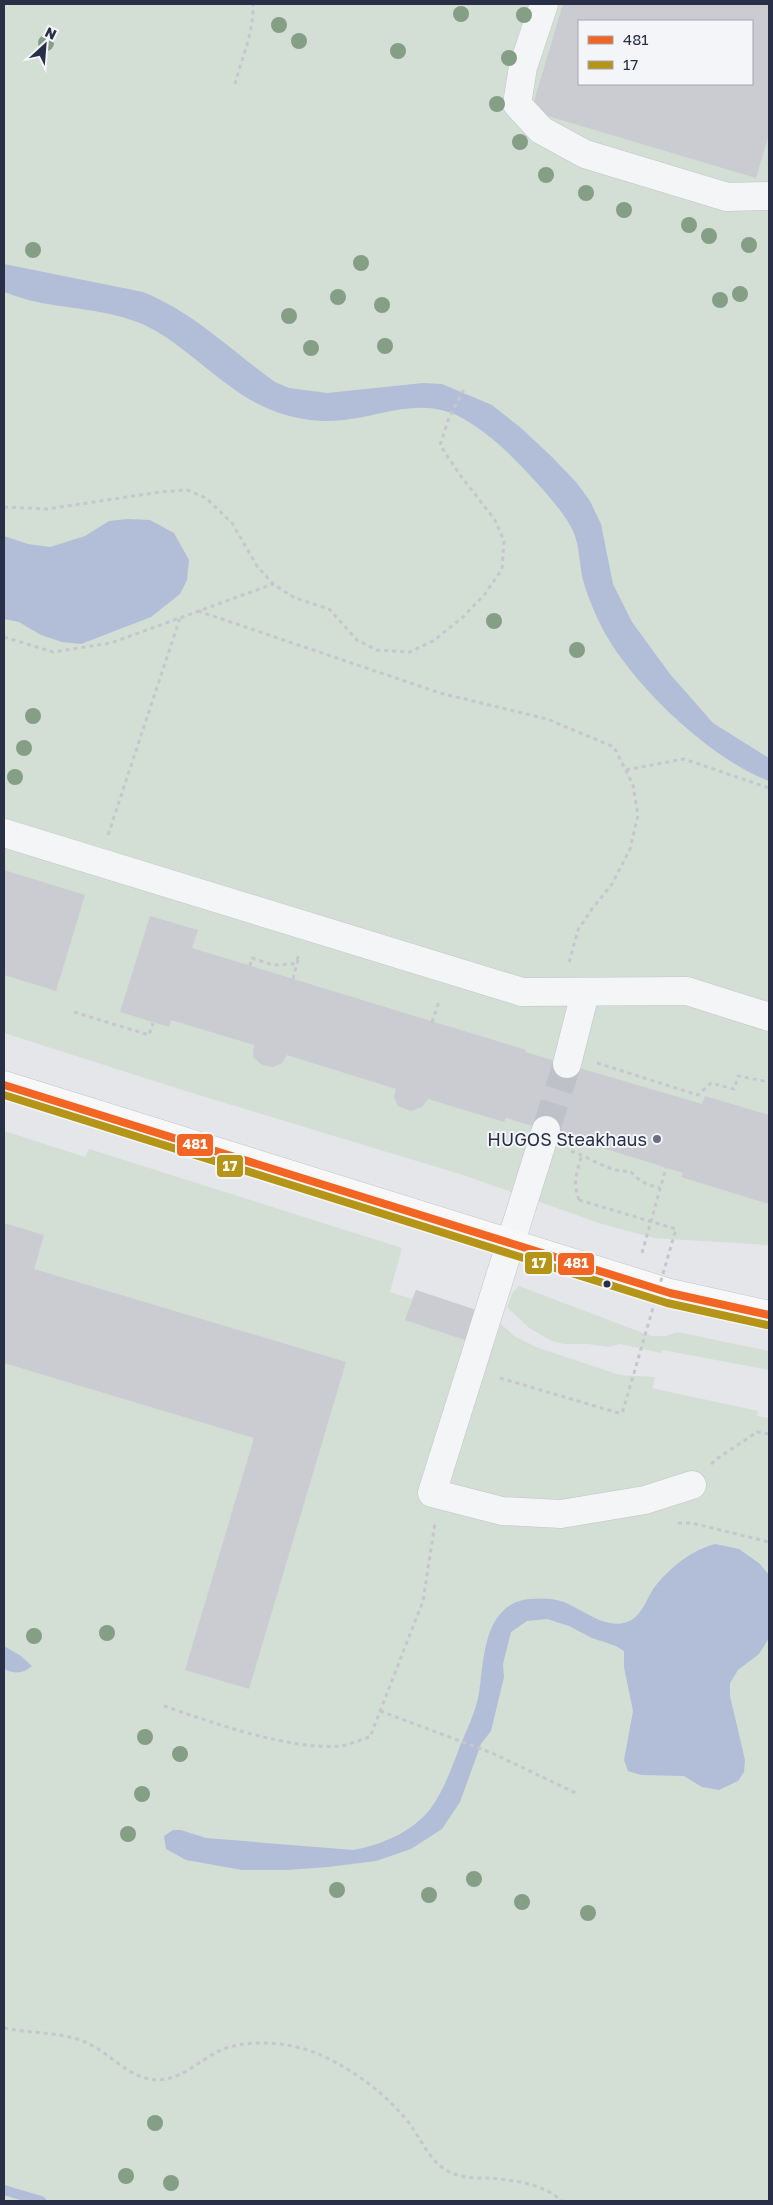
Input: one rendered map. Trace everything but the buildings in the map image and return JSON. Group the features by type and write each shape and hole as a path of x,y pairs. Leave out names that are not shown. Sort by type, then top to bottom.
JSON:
{"main road":[{"path":"4,1084 670,1294 769,1315"}],"lane":[{"path":"544,4 523,67 517,104 541,130 585,154 727,197 769,196"},
{"path":"4,833 522,992 687,991 769,1017"},
{"path":"568,1059 573,992"},
{"path":"544,1136 432,1493 502,1510 561,1514 645,1500 692,1485"}],"path":[{"path":"234,84 250,34 253,4"},
{"path":"4,507 47,509 160,492 187,490 206,498 232,523 257,566 273,584 295,598 328,609 357,640 377,650 410,652 433,641 463,617 485,594 502,569 504,541 495,520 460,475 440,445 449,418 465,387"},
{"path":"4,637 53,652 112,643 273,584"},
{"path":"198,611 440,693 547,719 614,747 633,785 638,815 630,849 612,884 578,930 573,992"},
{"path":"111,823 180,618"},
{"path":"626,770 684,759 769,788"},
{"path":"293,979 309,927"},
{"path":"250,966 252,958 284,966 293,964 298,958"},
{"path":"74,1012 149,1035 153,1022"},
{"path":"568,1059 698,1095 711,1083 734,1089 738,1076 769,1082"},
{"path":"544,1136 612,1170 630,1171 637,1179 647,1185 660,1188"},
{"path":"524,1385 622,1414 676,1229 579,1200 574,1189 582,1154"},
{"path":"633,1282 666,1168"},
{"path":"692,1485 725,1453 757,1432 769,1434"},
{"path":"164,1706 234,1729 302,1744 342,1746 370,1736 423,1602 436,1518 432,1493"},
{"path":"673,1523 692,1523 769,1542"},
{"path":"380,1711 492,1753 578,1794"},
{"path":"4,2028 54,2033 86,2042 142,2078 166,2080 187,2070 217,2051 245,2042 284,2045 320,2054 381,2092 406,2120 426,2151 440,2166 455,2174 509,2180 538,2187 562,2201"}],"shaded area":[{"path":"4,4 769,4 769,1245 654,1238 602,1224 463,1175 192,1093 4,1033"},
{"path":"4,1131 85,1157 89,1149 402,1248 390,1292 412,1299 416,1290 476,1310 466,1340 492,1349 501,1324 514,1336 536,1347 620,1375 655,1377 652,1388 758,1411 757,1416 769,1418 769,2201 4,2201"},
{"path":"519,1286 651,1336 666,1336 677,1332 769,1351 769,1370 663,1350 661,1353 620,1344 609,1347 588,1344 564,1344 552,1341 529,1328 507,1307 513,1292"}],"water":[{"path":"4,264 143,292 179,310 275,382 289,388 327,393 423,383 442,384 492,405 521,428 551,456 576,482 590,501 601,524 613,584 632,622 670,674 713,723 769,758 769,781 747,771 700,739 677,720 636,678 606,635 596,615 587,594 575,537 568,522 550,497 526,471 496,442 477,427 456,415 429,408 404,409 331,421 294,417 274,411 256,403 239,392 173,342 143,324 115,315 37,302 4,292"},
{"path":"127,519 150,520 174,533 189,560 187,580 180,594 151,617 81,644 62,642 41,635 19,622 4,619 4,536 28,544 50,547 85,536 109,521"},
{"path":"715,1544 739,1549 760,1564 769,1575 769,1638 759,1654 738,1670 730,1683 730,1696 745,1760 744,1772 738,1781 719,1790 702,1787 684,1776 641,1775 628,1771 624,1760 633,1711 624,1667 624,1651 569,1626 547,1619 527,1621 511,1632 503,1664 504,1677 491,1731 481,1744 460,1802 442,1829 411,1849 376,1861 328,1867 287,1870 242,1870 186,1860 166,1849 164,1836 173,1830 181,1830 206,1838 353,1850 374,1845 406,1831 431,1808 444,1786 476,1706 485,1650 491,1628 503,1611 519,1601 547,1599 564,1602 603,1621 619,1624 627,1622 641,1611 653,1589 669,1571 698,1550"},
{"path":"4,1646 21,1656 32,1666 25,1671 18,1672 4,1669"}],"waterway":[{"path":"4,2190 41,2201"}],"tunnel":[{"path":"546,1130 567,1064"}],"transit line":[{"name":"481","path":"4,1085 670,1293 769,1315"},
{"name":"17","path":"4,1095 667,1303 767,1325"}],"place":[{"name":"HUGOS Steakhaus","path":"657,1139"}]}
